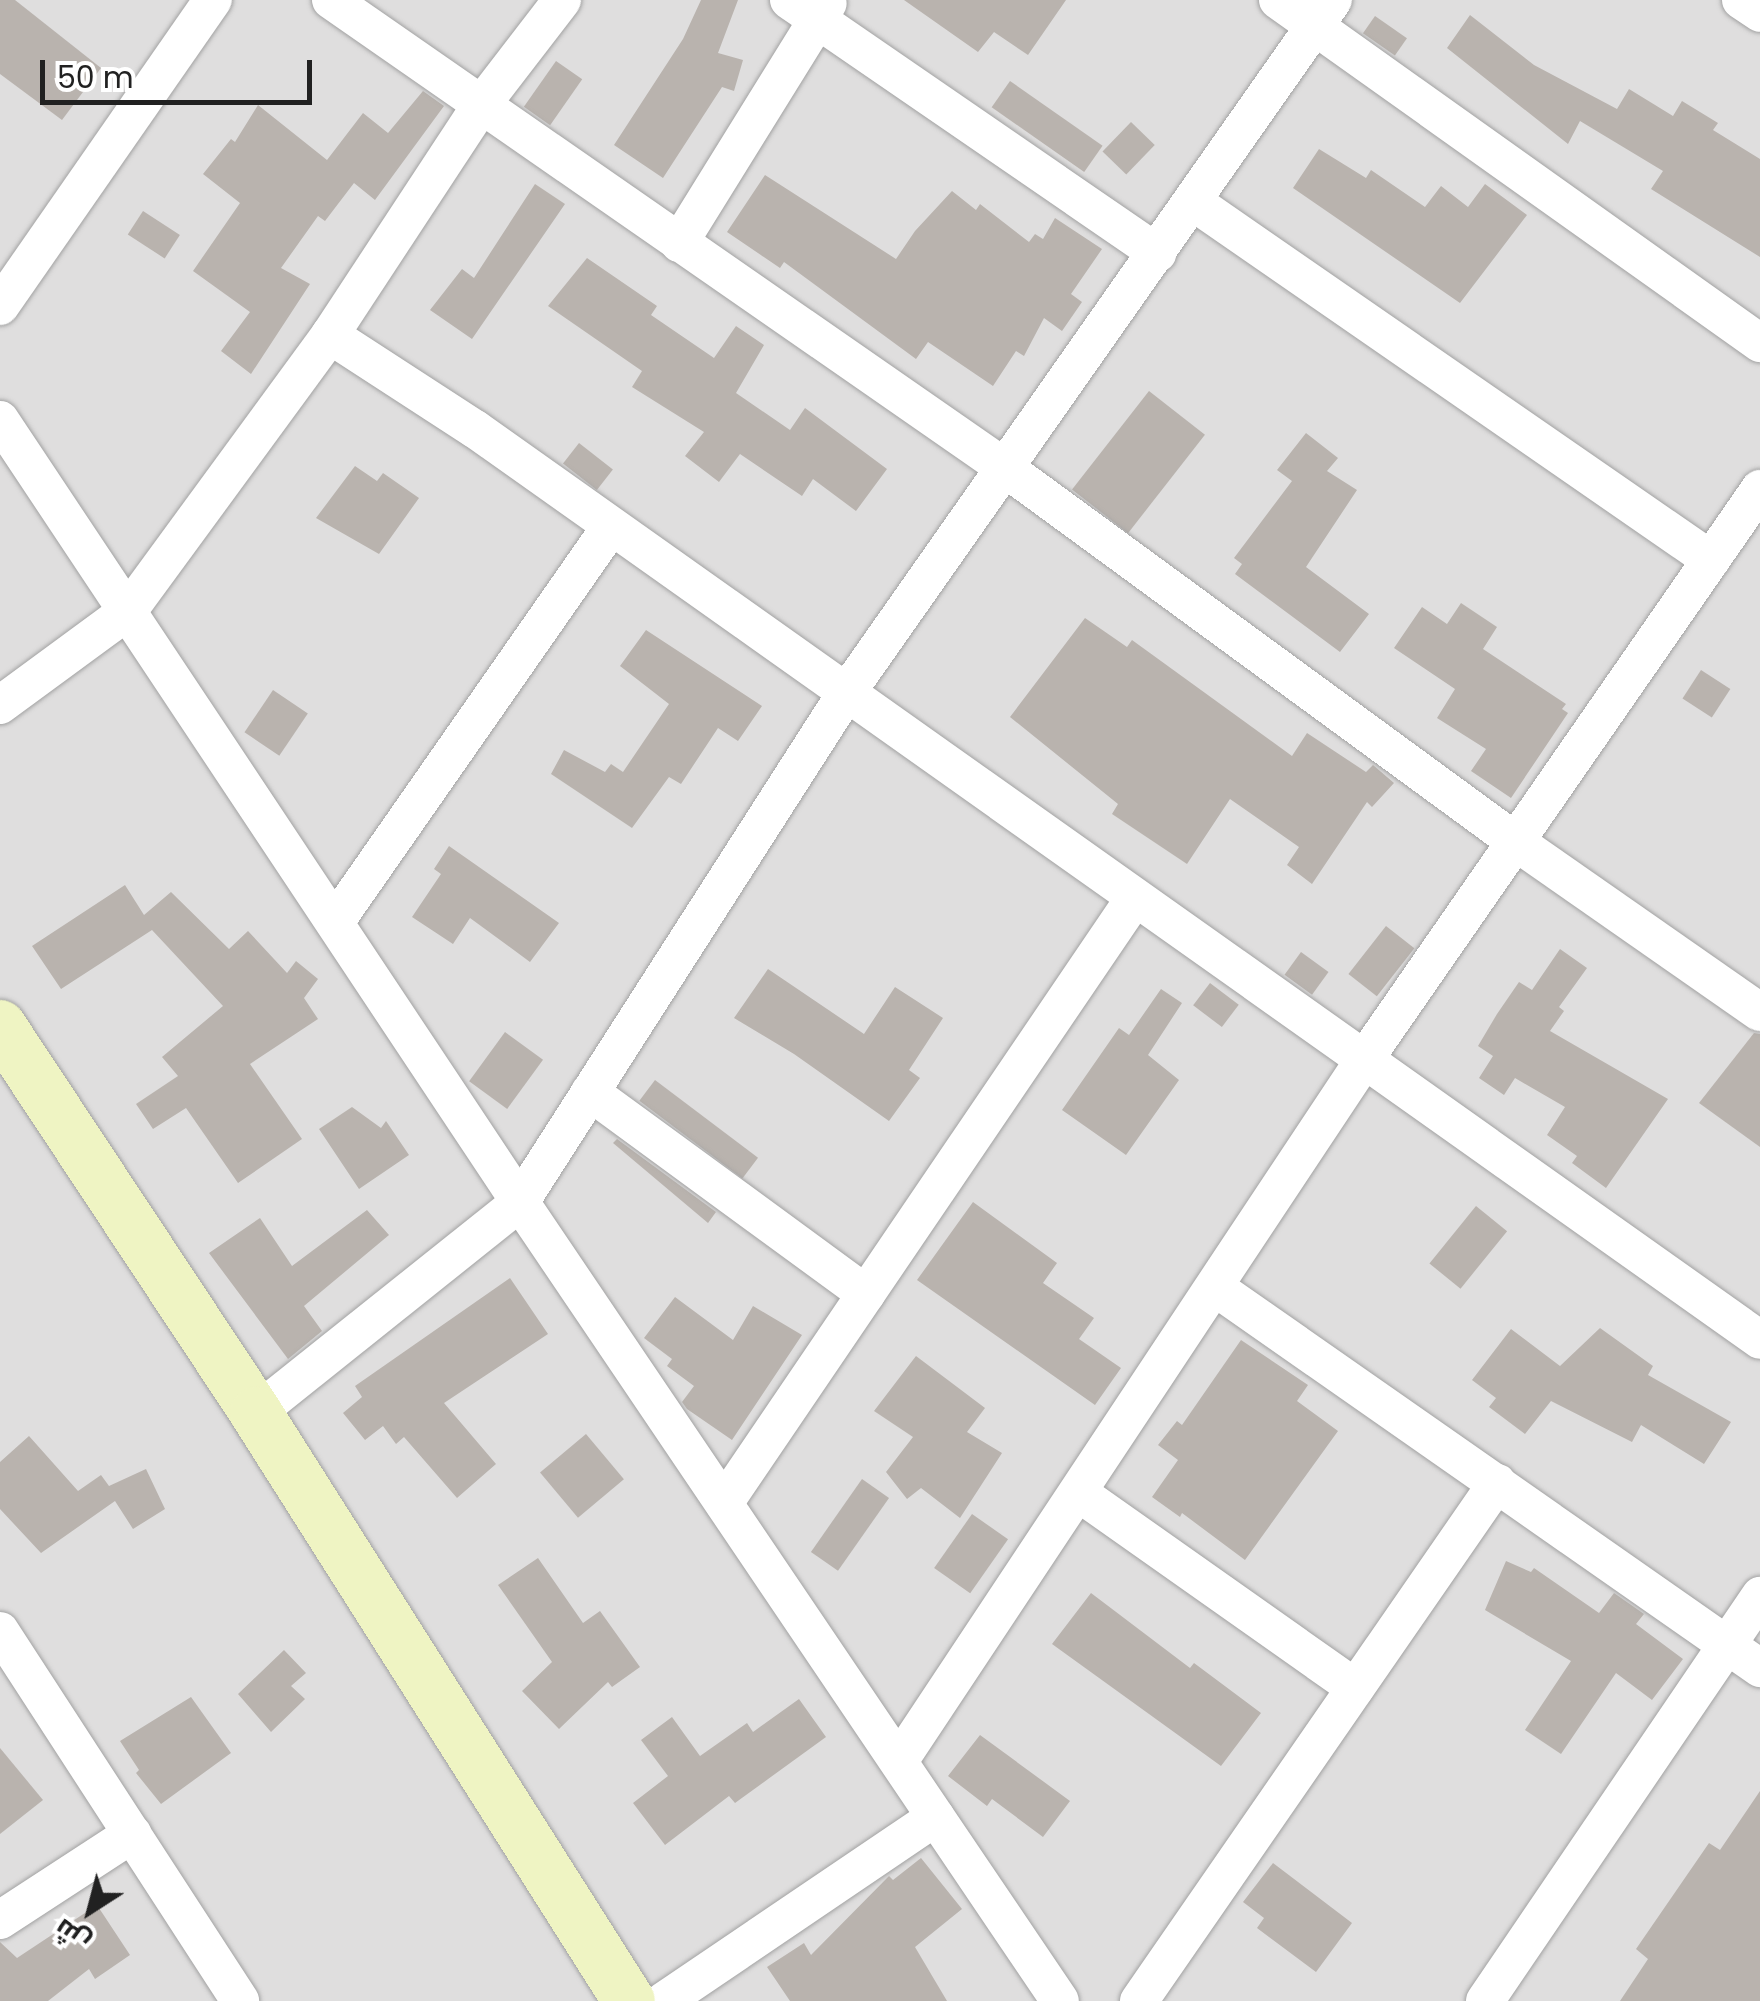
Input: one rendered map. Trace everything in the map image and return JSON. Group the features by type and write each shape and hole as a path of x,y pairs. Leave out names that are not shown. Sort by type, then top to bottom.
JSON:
{"street":[{"path":"0,306 213,0"},
{"path":"331,0 1005,468 1516,842 1760,1012"},
{"path":"0,705 128,611 330,334 482,104 562,0"},
{"path":"1278,0 1324,13 1760,343"},
{"path":"1741,0 1760,14"},
{"path":"679,243 812,7 1157,253"},
{"path":"256,1413 520,1202 845,695 1324,13"},
{"path":"1192,201 1711,560"},
{"path":"330,334 475,429 845,695 1760,1340"},
{"path":"0,420 520,1202 1060,2001"},
{"path":"899,1761 1364,1060 1760,489"},
{"path":"336,922 610,528"},
{"path":"724,1503 1134,899"},
{"path":"0,1026 256,1413 630,2001"},
{"path":"590,1092 866,1294"},
{"path":"1216,1288 1760,1668"},
{"path":"1140,2001 1497,1484"},
{"path":"1079,1493 1355,1688"},
{"path":"1485,2001 1760,1596"},
{"path":"2,1640 240,2001"},
{"path":"664,2001 936,1817"},
{"path":"0,1920 132,1834"}],"shaded area":[{"path":"0,0 1760,0 1760,2001 0,2001"}],"building":[{"path":"0,0 15,0 101,68 62,120 0,74"},
{"path":"701,0 738,0 718,53 743,60 734,91 722,87 663,178 614,145 683,39"},
{"path":"904,0 1066,0 1028,55 994,32 978,52"},
{"path":"1470,15 1534,65 1617,109 1629,89 1673,116 1682,101 1718,123 1713,130 1760,159 1760,257 1651,189 1663,171 1580,121 1568,144 1447,48"},
{"path":"1375,16 1407,38 1395,56 1363,33"},
{"path":"556,61 582,79 550,125 524,107"},
{"path":"1010,81 1103,146 1084,172 992,107"},
{"path":"423,91 444,106 375,200 354,183 325,221 318,216 281,268 310,284 251,374 221,351 250,312 193,271 240,203 203,174 231,139 235,142 258,105 327,160 363,113 388,133"},
{"path":"1131,122 1155,145 1126,174 1103,151"},
{"path":"1319,149 1366,178 1371,170 1425,207 1441,186 1468,207 1485,184 1527,215 1460,303 1293,188"},
{"path":"765,175 896,259 915,231 952,191 976,210 980,204 1029,242 1035,234 1043,239 1055,218 1102,249 1071,294 1082,302 1062,331 1044,318 1024,356 1016,351 993,386 928,342 916,359 784,262 780,268 727,232"},
{"path":"535,184 565,204 472,339 430,310 462,269 474,278"},
{"path":"143,211 180,235 165,258 128,234"},
{"path":"587,258 657,306 651,315 714,358 736,326 764,345 736,393 790,430 805,408 887,469 856,511 813,479 802,496 740,454 719,482 685,456 704,432 632,387 642,371 548,306"},
{"path":"1149,391 1205,435 1128,533 1072,490"},
{"path":"1306,433 1338,458 1327,471 1357,490 1306,567 1369,614 1340,652 1235,574 1242,564 1234,558 1292,481 1277,470"},
{"path":"579,443 613,469 597,490 563,463"},
{"path":"355,466 377,481 383,473 419,498 379,554 316,518"},
{"path":"1461,603 1497,627 1483,649 1566,704 1562,709 1568,713 1511,798 1471,771 1486,749 1437,718 1455,689 1394,648 1422,607 1447,624"},
{"path":"1085,618 1127,647 1132,640 1292,756 1307,733 1366,772 1373,765 1394,783 1372,807 1367,802 1312,884 1287,865 1299,847 1230,799 1187,864 1112,814 1118,804 1010,717"},
{"path":"646,630 762,706 738,741 718,728 681,784 669,777 632,828 551,774 564,750 605,772 611,764 623,772 669,704 620,666"},
{"path":"1701,670 1730,689 1712,718 1682,699"},
{"path":"273,690 308,713 279,756 244,732"},
{"path":"449,846 559,923 530,962 470,918 453,944 412,917 441,874 434,869"},
{"path":"125,885 144,915 171,892 229,949 248,931 287,973 296,961 318,979 304,998 318,1019 250,1064 302,1139 238,1183 186,1108 153,1129 136,1104 178,1076 162,1057 223,1006 152,930 61,989 32,946"},
{"path":"1386,926 1414,948 1377,996 1348,974"},
{"path":"1560,949 1587,968 1559,1007 1564,1011 1550,1031 1668,1099 1606,1188 1572,1163 1577,1156 1547,1135 1565,1107 1515,1078 1504,1095 1479,1078 1493,1056 1478,1046 1497,1014 1519,982 1532,990"},
{"path":"1301,952 1329,972 1312,995 1285,975"},
{"path":"768,969 864,1034 895,987 943,1018 909,1070 920,1078 889,1121 794,1054 734,1018"},
{"path":"1210,983 1239,1005 1222,1027 1193,1005"},
{"path":"1161,989 1182,1003 1148,1055 1179,1080 1126,1155 1062,1110 1119,1028 1129,1035"},
{"path":"505,1032 543,1060 507,1109 469,1081"},
{"path":"1754,1033 1760,1034 1760,1147 1699,1103"},
{"path":"655,1080 758,1158 742,1178 639,1101"},
{"path":"352,1107 381,1128 386,1121 409,1155 359,1189 319,1129"},
{"path":"617,1139 716,1212 708,1223 613,1143"},
{"path":"973,1202 1057,1263 1043,1283 1094,1318 1079,1339 1121,1368 1095,1405 917,1280"},
{"path":"1476,1206 1507,1231 1461,1289 1429,1264"},
{"path":"367,1210 389,1235 304,1306 322,1331 288,1359 209,1253 260,1218 292,1266"},
{"path":"510,1278 548,1334 444,1403 496,1464 457,1498 404,1437 396,1444 383,1426 365,1440 343,1413 362,1397 355,1386"},
{"path":"675,1297 733,1340 753,1306 802,1335 732,1440 687,1409 682,1402 694,1386 667,1366 672,1359 644,1338"},
{"path":"1600,1328 1653,1366 1648,1375 1731,1422 1704,1464 1641,1425 1632,1442 1551,1401 1525,1434 1489,1407 1496,1398 1472,1380 1511,1329 1560,1366"},
{"path":"1241,1340 1308,1385 1297,1401 1338,1431 1245,1560 1182,1513 1180,1517 1152,1497 1178,1460 1158,1445 1177,1421 1182,1425"},
{"path":"916,1356 985,1408 967,1432 1002,1453 960,1518 921,1488 907,1499 886,1472 913,1437 874,1411"},
{"path":"586,1434 624,1479 578,1518 540,1473"},
{"path":"29,1436 78,1491 101,1475 109,1486 146,1469 165,1509 133,1529 115,1501 41,1553 0,1509 0,1462"},
{"path":"862,1479 889,1498 838,1571 811,1552"},
{"path":"972,1514 1008,1539 970,1593 934,1568"},
{"path":"538,1558 583,1623 600,1611 640,1667 612,1687 608,1682 559,1729 522,1691 552,1662 498,1585"},
{"path":"1506,1561 1531,1572 1534,1568 1599,1613 1614,1593 1644,1614 1636,1624 1683,1659 1652,1700 1616,1673 1561,1754 1525,1730 1571,1661 1485,1610"},
{"path":"1091,1593 1190,1668 1194,1663 1261,1713 1221,1766 1052,1644"},
{"path":"284,1650 306,1673 291,1686 305,1699 271,1732 238,1694"},
{"path":"191,1697 231,1753 161,1804 136,1773 139,1770 120,1741"},
{"path":"799,1699 826,1737 735,1803 729,1796 665,1845 633,1803 668,1776 641,1740 672,1717 700,1756 747,1723 753,1732"},
{"path":"980,1735 1070,1801 1043,1837 992,1799 987,1806 948,1776"},
{"path":"0,1748 43,1800 0,1834"},
{"path":"1760,1791 1760,2001 1620,2001 1648,1959 1636,1949 1709,1843 1720,1850"},
{"path":"921,1858 962,1909 915,1947 947,2001 790,2001 767,1967 804,1943 811,1955 889,1876 893,1880"},
{"path":"1273,1863 1352,1923 1316,1972 1257,1928 1264,1918 1243,1902"},
{"path":"97,1905 130,1955 95,1979 89,1969 48,2001 0,2001 0,1942 17,1958"}]}
